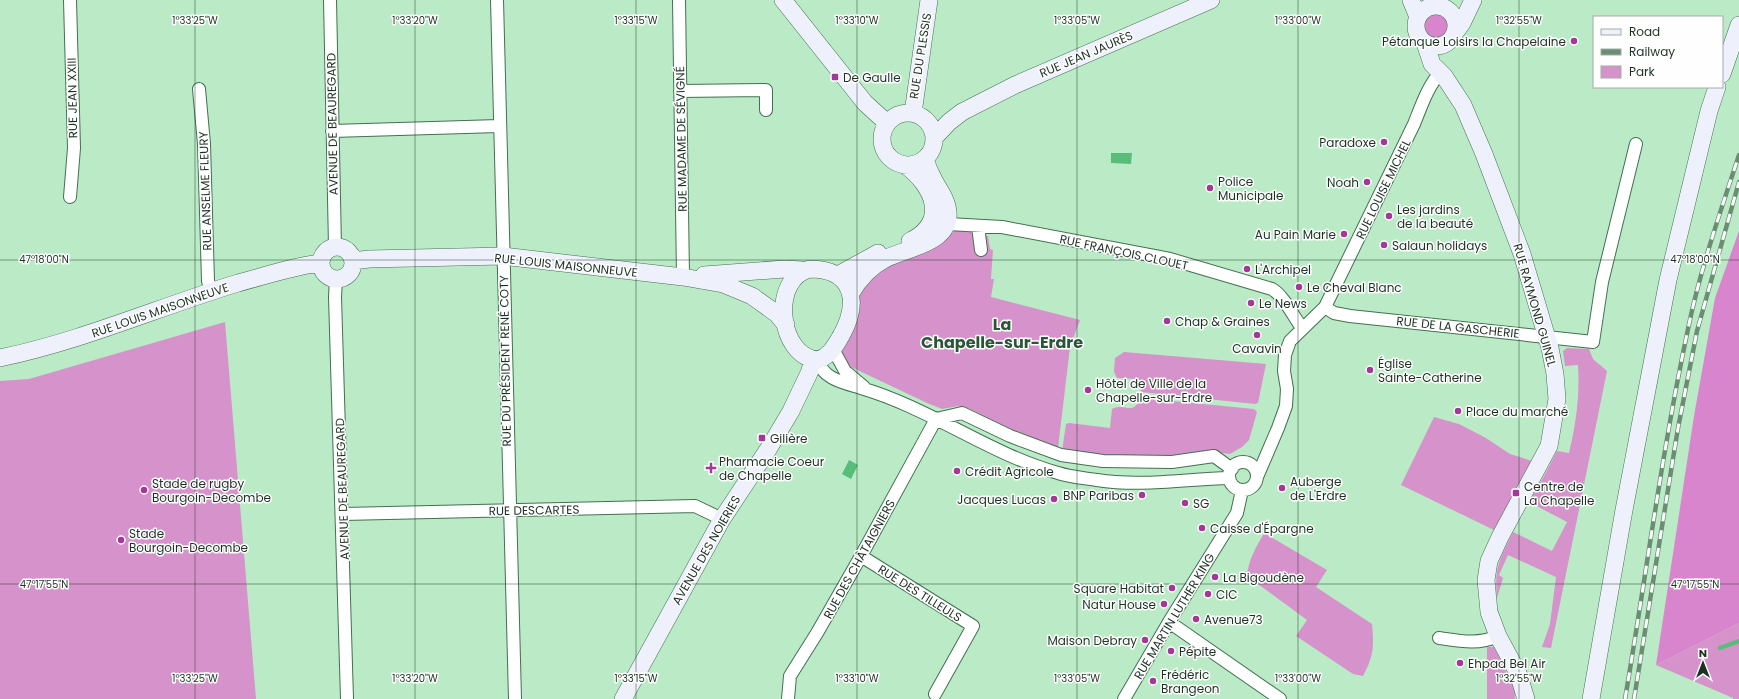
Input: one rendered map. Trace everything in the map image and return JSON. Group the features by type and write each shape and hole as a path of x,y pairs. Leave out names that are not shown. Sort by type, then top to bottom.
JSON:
{"street":[{"name":"RUE JEAN XXIII","path":"70,0 74,148 70,197"},
{"name":"AVENUE DE BEAUREGARD","path":"330,0 335,247"},
{"name":"RUE DU PRÉSIDENT RENÉ COTY","path":"496,0 515,699"},
{"name":"RUE MADAME DE SÉVIGNÉ","path":"679,0 683,277"},
{"path":"783,0 865,103 887,123"},
{"name":"RUE DU PLESSIS","path":"920,116 929,0"},
{"name":"RUE JEAN JAURÈS","path":"935,137 949,122 962,112 1015,85 1211,0"},
{"path":"1411,0 1418,17"},
{"path":"1437,4 1448,10 1456,18 1453,36 1446,45 1435,47 1420,39 1416,28 1418,17 1426,8 1437,4 1460,0"},
{"name":"RUE LOUISE MICHEL","path":"1257,477 1266,459 1268,448 1278,428 1286,406 1287,389 1284,371 1285,355 1290,341 1302,328 1318,316 1325,307 1414,124 1421,106 1436,76 1441,72 1446,47 1462,23 1473,0"},
{"path":"1723,71 1739,25"},
{"path":"1425,43 1432,64 1441,72"},
{"name":"RUE RAYMOND GUINEL","path":"1441,72 1463,105 1484,154 1522,254 1546,336 1555,374 1558,399 1549,446 1500,537 1487,568 1487,604 1498,636 1518,673 1526,699"},
{"path":"1591,699 1624,510 1668,280 1709,111 1717,88"},
{"name":"RUE ANSELME FLEURY","path":"199,89 204,144 208,281 211,292"},
{"path":"680,91 766,90 766,110"},
{"name":"RUE JEAN JAURÈS","path":"920,116 962,112"},
{"path":"896,115 920,116 930,124 935,137 933,149 925,159 912,165 905,165 893,161 885,152 882,140 882,134 887,123 896,115"},
{"path":"332,131 499,126"},
{"name":"RUE DE LA GASCHERIE","path":"1325,307 1334,312 1350,316 1593,342 1602,282 1636,144"},
{"path":"850,293 867,271 884,259 933,239 943,232 948,224 946,202 932,177 925,159"},
{"path":"838,275 883,250 904,244 920,236 929,228 934,215 934,202 922,180 905,165"},
{"name":"RUE FRANÇOIS CLOUET","path":"948,224 1002,228 1170,259 1272,289 1280,295 1302,328"},
{"path":"978,226 981,250"},
{"path":"335,247 340,247 349,252 353,261 353,266 349,274 345,277 336,279 327,276 321,263 327,251 335,247"},
{"name":"RUE LOUIS MAISONNEUVE","path":"353,261 369,259 503,256 683,277 723,284 752,296 777,314 786,325"},
{"name":"RUE LOUIS MAISONNEUVE","path":"0,358 95,332 211,292 294,268 321,263"},
{"name":"RUE LOUIS MAISONNEUVE","path":"683,277 784,269 802,270"},
{"path":"802,270 825,270 838,275 844,280 850,293 851,308 847,324 833,349 827,355 815,360 805,357 799,353 791,342 786,325 784,302 786,292 795,276 802,270"},
{"name":"AVENUE DE BEAUREGARD","path":"336,279 347,699"},
{"path":"833,349 845,371 868,390"},
{"path":"815,360 824,372 839,382 868,390 936,419 1010,456 1058,473 1098,480 1134,483 1230,473 1239,463 1244,462 1268,448"},
{"name":"AVENUE DES NOIERIES","path":"622,699 722,518 769,448 791,411 815,360"},
{"path":"936,419 962,413 1010,436 1068,456 1103,461 1172,462 1214,456 1230,473 1235,488 1242,490 1252,487 1257,477 1254,467 1244,462"},
{"name":"RUE DES CHÂTAIGNIERS","path":"788,699 790,676 861,556 936,419"},
{"name":"RUE MARTIN LUTHER KING","path":"1124,699 1169,622 1237,513 1242,490"},
{"name":"RUE DESCARTES","path":"343,514 695,506 722,518"},
{"name":"RUE DES TILLEULS","path":"861,556 973,626 935,694"},
{"path":"1169,622 1280,699"},
{"path":"1439,638 1474,643 1498,636"}],"green space":[{"path":"957,229 974,230 980,236 988,236 990,249 993,250 991,279 994,279 991,297 1080,320 1070,347 1058,448 1012,430 970,409 958,406 942,409 927,403 849,366 842,354 842,344 857,294 890,261 940,243"},
{"name":"Stade Bourgoin-Decombe","path":"225,322 256,699 0,699 0,381 29,379"},
{"path":"1567,348 1589,349 1593,359 1607,371 1551,648 1542,647 1550,624 1556,577 1508,555 1499,575 1503,578 1497,598 1496,578 1501,557 1513,532 1552,551 1567,522 1529,502 1557,451 1569,453 1577,409 1578,365 1565,366 1563,351"},
{"path":"1124,352 1266,364 1258,403 1255,404 1141,392 1136,379 1117,378 1114,372 1115,358"},
{"path":"1141,398 1254,409 1257,412 1249,440 1242,447 1230,454 1213,452 1200,455 1131,460 1062,451 1066,424 1069,423 1110,428 1112,409 1117,407 1134,407 1138,404"},
{"path":"1434,417 1459,424 1486,438 1510,454 1532,461 1494,530 1401,485"},
{"path":"1264,533 1327,570 1316,587 1372,624 1373,639 1371,657 1363,676 1353,674 1296,636 1307,620 1247,576 1251,559"},
{"path":"1739,623 1739,699 1733,699 1656,665"},
{"path":"1487,647 1494,647 1515,690 1515,699 1487,699"}],"shaded area":[{"path":"1437,13 1446,17 1450,26 1446,35 1437,39 1428,35 1424,26 1428,17"},
{"path":"1111,153 1132,153 1131,164 1111,163"},
{"path":"1739,231 1739,623 1656,665 1694,416 1715,298"},
{"path":"849,460 858,465 851,479 842,474"}],"waterway":[{"path":"1720,648 1739,641"}],"railway":[{"path":"1625,699 1662,467 1688,329 1704,263 1739,155"},
{"path":"1634,699 1678,428 1697,331 1739,182"}],"place":[{"name":"Pétanque Loisirs la Chapelaine","path":"1574,41"},
{"name":"De Gaulle","path":"835,77"},
{"name":"Paradoxe","path":"1384,142"},
{"name":"Noah","path":"1367,182"},
{"name":"Police Municipale","path":"1210,188"},
{"name":"Les jardins de la beauté","path":"1389,216"},
{"name":"Au Pain Marie","path":"1344,234"},
{"name":"Salaun holidays","path":"1384,245"},
{"name":"L'Archipel","path":"1247,269"},
{"name":"Le Cheval Blanc","path":"1299,287"},
{"name":"Le News","path":"1251,303"},
{"name":"Chap & Graines","path":"1167,321"},
{"name":"Cavavin","path":"1257,335"},
{"name":"Église Sainte-Catherine","path":"1370,370"},
{"name":"Hôtel de Ville de la Chapelle-sur-Erdre","path":"1088,390"},
{"name":"Place du marché","path":"1458,411"},
{"name":"Gilière","path":"762,438"},
{"name":"Pharmacie Coeur de Chapelle","path":"711,468"},
{"name":"Crédit Agricole","path":"957,471"},
{"name":"Auberge de L'Erdre","path":"1282,488"},
{"name":"Stade de rugby Bourgoin-Decombe","path":"144,490"},
{"name":"Centre de La Chapelle","path":"1516,493"},
{"name":"BNP Paribas","path":"1142,495"},
{"name":"Jacques Lucas","path":"1054,499"},
{"name":"SG","path":"1185,503"},
{"name":"Caisse d'Épargne","path":"1202,528"},
{"name":"Stade Bourgoin-Decombe","path":"121,540"},
{"name":"La Bigoudène","path":"1215,577"},
{"name":"Square Habitat","path":"1172,588"},
{"name":"CIC","path":"1208,594"},
{"name":"Natur House","path":"1164,604"},
{"name":"Avenue73","path":"1196,619"},
{"name":"Maison Debray","path":"1145,640"},
{"name":"Pépite","path":"1171,651"},
{"name":"Ehpad Bel Air","path":"1460,663"},
{"name":"Frédéric Brangeon","path":"1153,681"}],"district":[{"name":"La Chapelle-sur-Erdre","path":"1002,333"}]}
